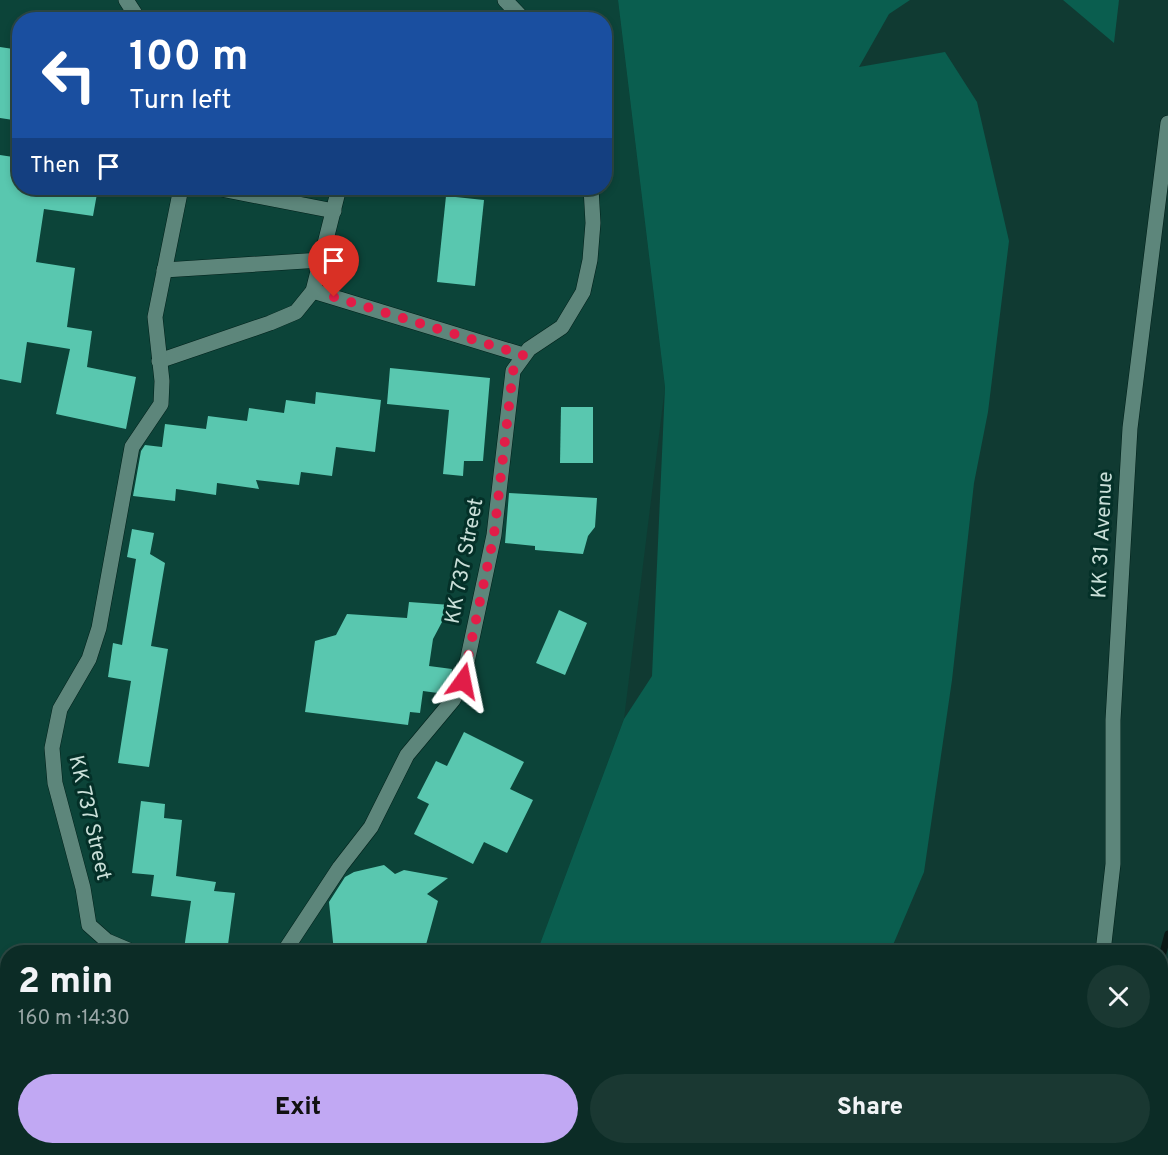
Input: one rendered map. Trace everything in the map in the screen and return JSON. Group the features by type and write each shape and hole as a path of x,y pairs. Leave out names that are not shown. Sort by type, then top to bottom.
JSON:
{"street":[{"path":"505,0 516,12"},
{"name":"KK 31 Avenue","path":"1104,945 1113,864 1113,720 1130,428 1168,123"},
{"name":"KK 737 Street","path":"116,945 107,941 89,925 83,888 55,783 52,748 60,709 88,659 99,628 132,447 161,404 162,381 155,317 180,195"},
{"path":"252,195 333,211"},
{"path":"159,361 296,312 313,291 337,195"},
{"path":"313,291 523,355 562,327 583,292 593,232 591,195"},
{"path":"164,270 321,260"},
{"name":"KK 737 Street","path":"289,945 340,867 371,827 407,755 453,700 463,681 494,535 513,371 523,355"}],"shaded area":[{"path":"0,0 618,0 665,387 624,719 540,945 0,945"},
{"path":"618,0 910,0 889,14 859,67 945,52 977,102 1009,241 988,412 974,483 952,680 924,872 893,945 540,945 624,719 652,676 665,387"},
{"path":"1063,0 1119,0 1114,43"}],"building":[{"path":"0,47 12,49 12,120 0,118"},
{"path":"0,155 12,157 12,195 97,195 93,216 44,209 36,262 75,268 67,327 92,331 87,367 136,377 126,429 56,414 70,349 27,342 21,383 0,379"},
{"path":"446,196 484,200 475,286 437,282"},
{"path":"390,368 490,378 483,461 464,461 463,476 443,474 449,410 387,404"},
{"path":"316,392 381,400 375,452 336,447 332,476 301,472 299,485 256,480 259,489 217,483 216,495 176,489 175,501 133,496 141,451 145,445 162,447 165,424 206,429 208,416 247,421 249,408 284,413 286,400 315,404"},
{"path":"561,407 593,407 593,463 560,463"},
{"path":"509,493 597,498 595,527 588,536 583,554 535,550 535,546 505,543"},
{"path":"132,529 154,533 150,554 165,563 151,646 168,649 149,767 118,763 131,681 108,677 113,643 122,645 136,559 127,557"},
{"path":"409,602 451,605 433,639 429,666 452,669 450,685 445,694 423,691 420,713 410,712 408,725 305,712 315,641 336,635 347,614 407,618"},
{"path":"559,610 587,623 565,675 536,663"},
{"path":"464,732 524,762 510,789 533,800 507,853 484,842 473,864 414,834 429,804 417,798 436,761 447,766"},
{"path":"141,801 165,804 164,818 182,820 176,876 216,882 214,891 235,893 228,945 185,945 191,901 151,896 154,875 132,873"},
{"path":"384,865 395,874 404,870 448,878 427,894 438,901 426,945 333,945 329,902 345,877 354,872"}],"waterway":[{"path":"1165,945 1168,934"}],"route":[{"path":"334,297 523,355 513,371 494,535 463,681"}]}
